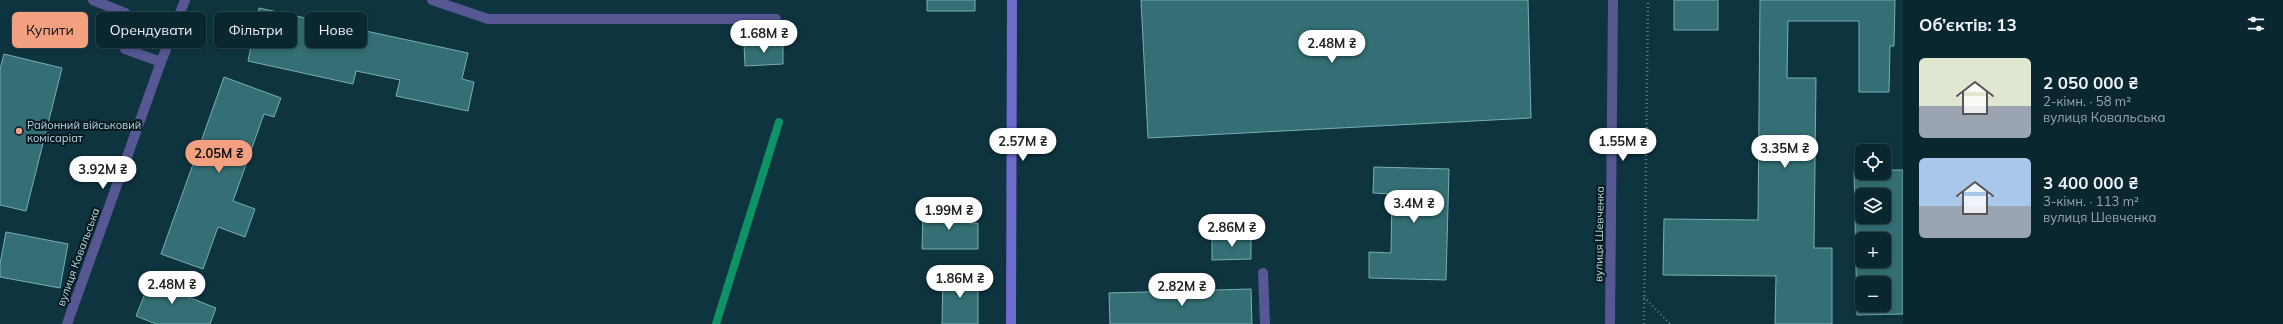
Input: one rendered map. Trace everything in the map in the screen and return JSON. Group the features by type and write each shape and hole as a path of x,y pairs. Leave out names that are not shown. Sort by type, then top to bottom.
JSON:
{"street":[{"path":"93,0 125,13 125,49 161,62"},
{"name":"вулиця Ковальська","path":"67,324 161,62 185,0"},
{"path":"432,0 488,19 776,19"},
{"path":"1011,324 1012,0"},
{"name":"вулиця Шевченка","path":"1610,324 1613,0"},
{"path":"1263,273 1265,324"}],"path":[{"path":"1644,324 1648,0"},
{"path":"1644,296 1670,324"}],"building":[{"path":"927,0 975,0 975,11 927,11"},
{"path":"1141,0 1528,0 1531,118 1148,138"},
{"path":"1674,0 1718,0 1718,30 1674,30"},
{"path":"1760,0 1895,0 1894,46 1890,46 1889,92 1859,92 1859,21 1788,21 1787,78 1816,78 1814,248 1832,248 1832,324 1775,324 1776,276 1663,275 1664,219 1758,220"},
{"path":"259,8 278,12 258,12"},
{"path":"297,16 305,18 305,48 367,48 367,31 468,53 462,79 474,82 468,111 396,96 400,80 356,71 353,84 248,61 251,48 297,48"},
{"path":"783,43 783,64 745,66 744,44"},
{"path":"4,54 62,68 26,211 0,205 0,69"},
{"path":"224,77 281,98 274,117 264,114 233,201 255,209 245,237 218,227 203,269 161,254"},
{"path":"1374,167 1449,169 1446,280 1369,278 1369,252 1391,253 1392,194 1373,193"},
{"path":"1891,170 1903,170 1903,314 1857,315 1857,312 1891,312 1891,276 1856,276 1856,268 1891,268 1891,232 1855,232 1855,224 1891,224 1891,188 1855,188 1855,219 1854,171 1855,180 1891,180"},
{"path":"923,212 970,212 970,223 978,223 978,249 922,249"},
{"path":"6,232 68,244 60,288 0,277 0,264"},
{"path":"1251,235 1251,259 1212,260 1212,236"},
{"path":"154,271 172,279 168,289 216,308 210,324 156,324 136,316"},
{"path":"943,274 978,275 978,324 942,324"},
{"path":"1251,289 1252,324 1110,324 1109,293"}],"waterway":[{"path":"716,324 779,122"}],"place":[{"name":"Районний військовий комісаріат","path":"19,131"}]}
